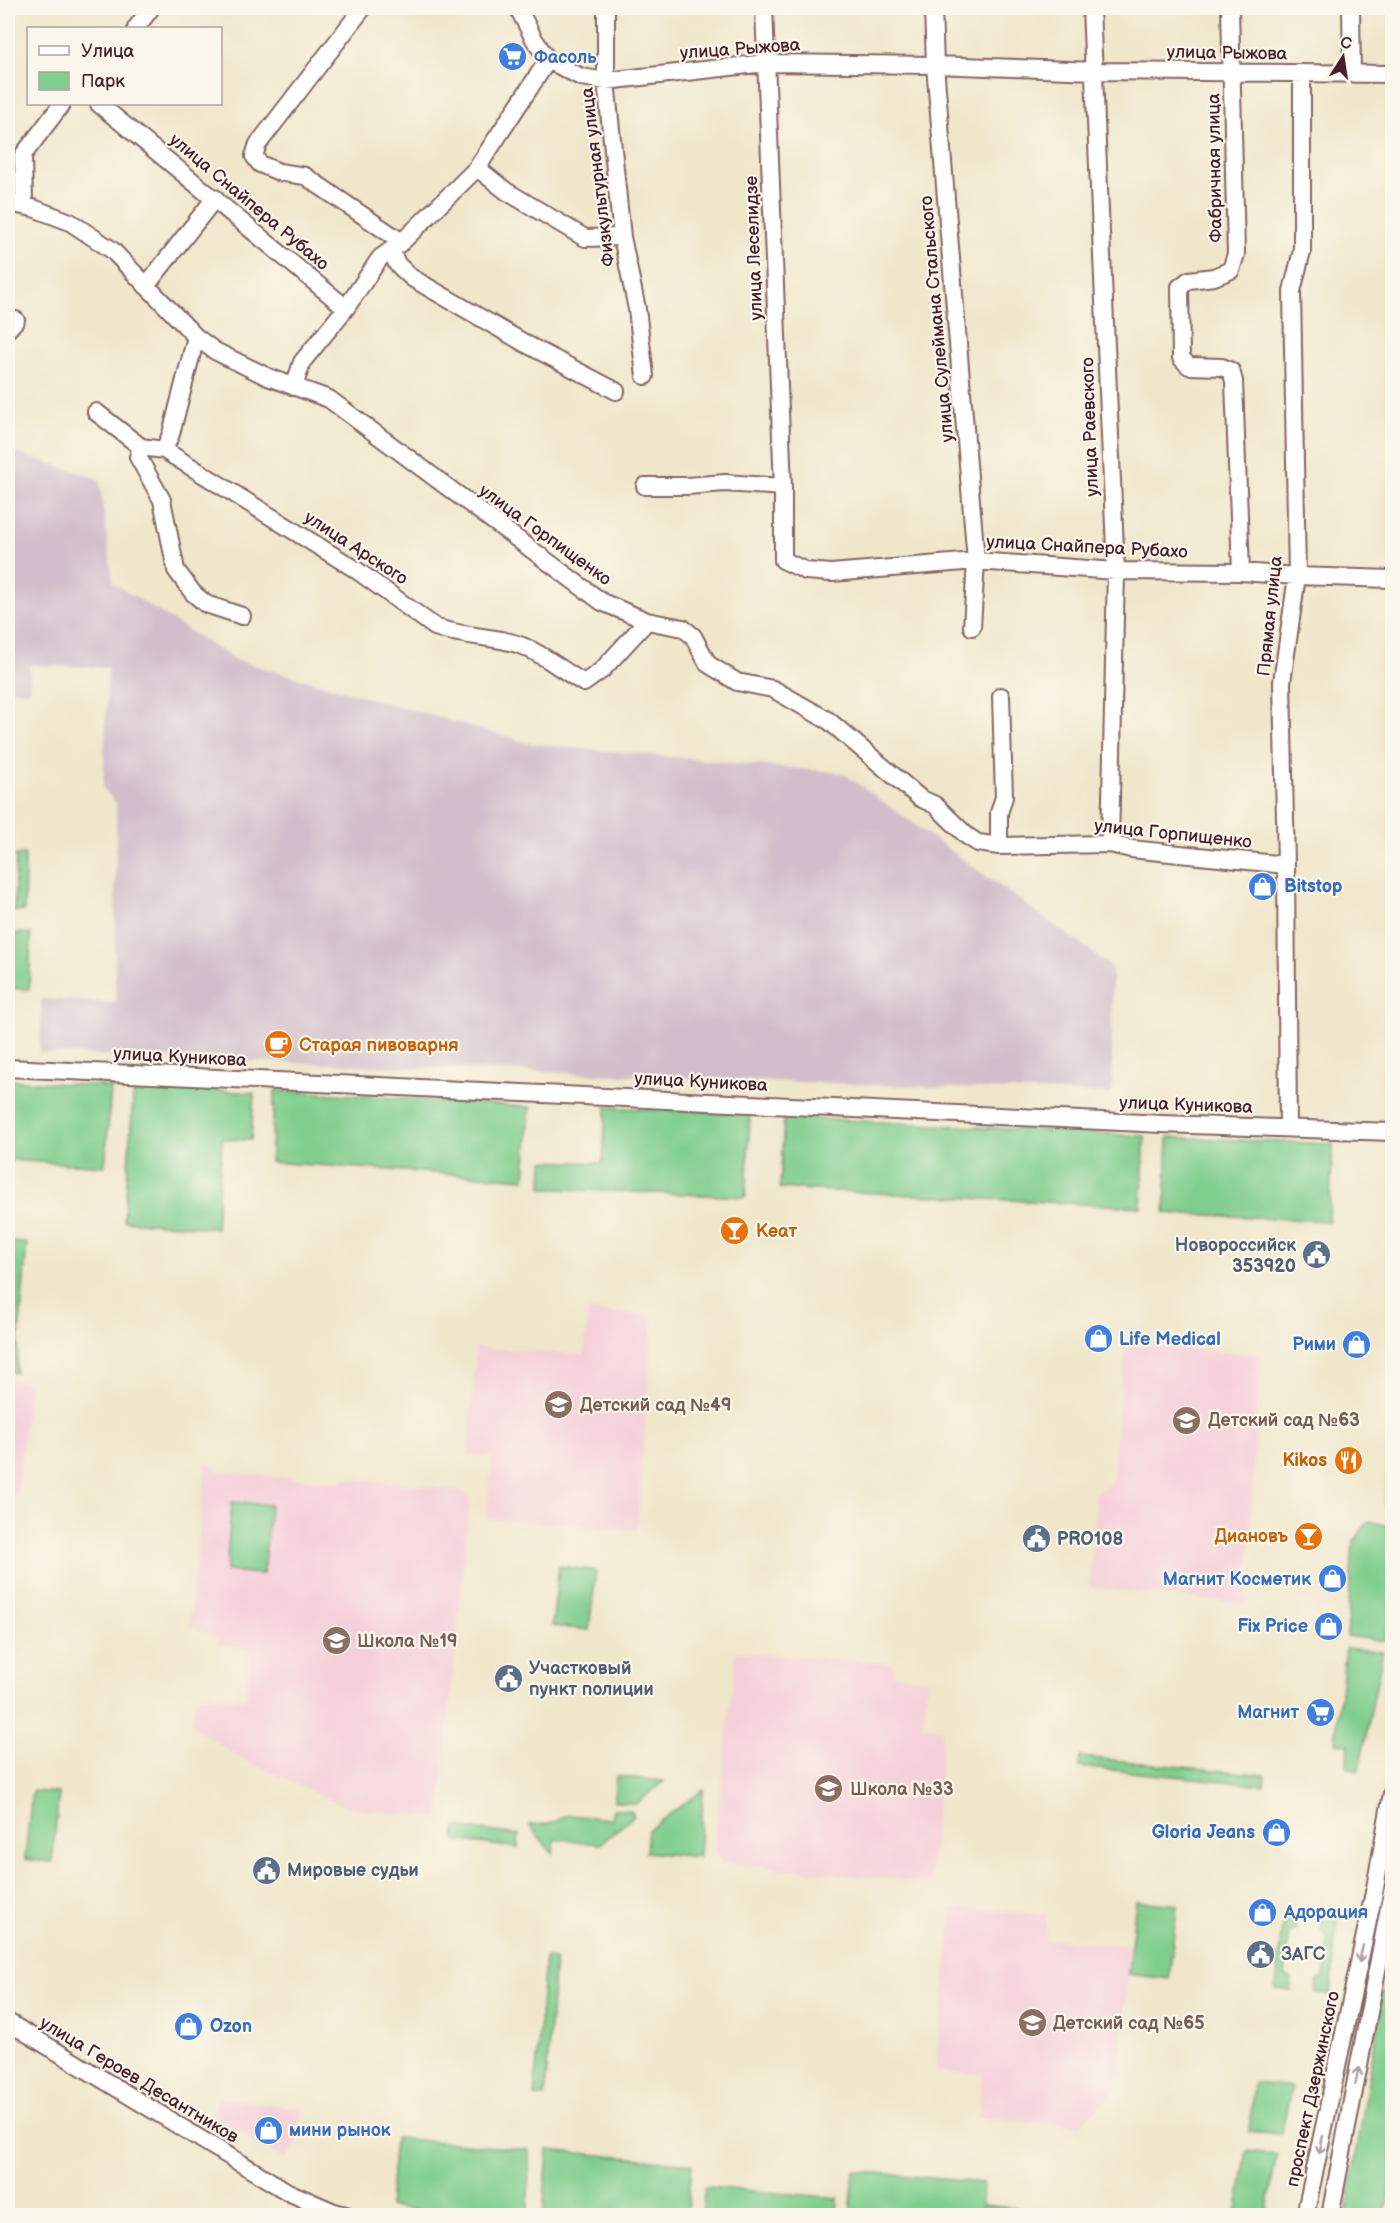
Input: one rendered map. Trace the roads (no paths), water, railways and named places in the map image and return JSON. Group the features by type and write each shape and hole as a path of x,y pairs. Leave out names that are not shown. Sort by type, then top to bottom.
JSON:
{"street":[{"path":"137,27 151,8"},
{"path":"363,8 258,144 254,156 260,164 279,172 305,176 397,246 398,264 412,278 526,344 616,391"},
{"path":"294,387 302,362 346,308 380,258 397,246 477,168 548,60 534,39 519,8"},
{"name":"Физкультурная улица","path":"606,8 606,81 621,237 637,309 645,376"},
{"name":"улица Леселидзе","path":"764,8 783,487 783,560"},
{"name":"улица Сулеймана Стальского","path":"933,8 976,561 972,627"},
{"name":"улица Раевского","path":"1091,8 1116,571 1110,844"},
{"name":"Фабричная улица","path":"1230,8 1236,254 1231,270 1214,277 1189,280 1180,287 1181,358 1189,366 1222,367 1231,371 1234,381 1241,572"},
{"path":"1351,8 1352,74"},
{"name":"улица Рыжова","path":"548,60 581,77 606,81 766,63 1392,75"},
{"name":"Прямая улица","path":"1288,1128 1287,865 1282,682 1297,576 1292,291 1302,251 1302,73"},
{"path":"16,205 23,154 61,105"},
{"name":"улица Снайпера Рубахо","path":"100,105 346,308"},
{"path":"477,168 506,191 585,238 621,237"},
{"path":"146,286 215,198"},
{"name":"улица Горпищенко","path":"16,205 70,222 112,250 196,337 215,351 268,377 329,399 602,602 647,621 683,628 693,636 708,664 737,682 773,689 829,720 920,798 935,805 967,836 978,843 999,846 1110,844 1131,849 1287,865"},
{"path":"164,450 171,434 196,337"},
{"path":"96,412 141,447 138,457 162,500 176,570 193,593 206,604 242,616"},
{"name":"улица Арского","path":"141,447 164,450 355,569 435,627 527,648 584,683 602,670 647,621"},
{"path":"645,486 725,483 783,487"},
{"name":"улица Снайпера Рубахо","path":"783,560 806,571 831,573 976,561 1116,571 1241,572 1392,579"},
{"path":"999,846 999,813 1004,797 1001,696"},
{"name":"улица Куникова","path":"8,1068 1162,1124 1392,1132"},
{"name":"проспект Дзержинского","path":"1305,2216 1370,1911 1392,1793"},
{"path":"1330,2216 1392,1892"},
{"name":"улица Героев Десантников","path":"8,2022 288,2192 349,2216"}],"place":[{"name":"Фасоль","path":"513,57"},
{"name":"Bitstop","path":"1263,886"},
{"name":"Старая пивоварня","path":"278,1045"},
{"name":"Кеат","path":"735,1231"},
{"name":"Новороссийск 353920","path":"1317,1255"},
{"name":"Life Medical","path":"1098,1339"},
{"name":"Рими","path":"1357,1344"},
{"name":"Детский сад №49","path":"559,1405"},
{"name":"Детский сад №63","path":"1187,1420"},
{"name":"Kikos","path":"1348,1460"},
{"name":"Диановъ","path":"1309,1536"},
{"name":"PRO108","path":"1036,1539"},
{"name":"Магнит Косметик","path":"1332,1579"},
{"name":"Fix Price","path":"1329,1626"},
{"name":"Школа №19","path":"336,1641"},
{"name":"Участковый пункт полиции","path":"508,1678"},
{"name":"Магнит","path":"1320,1712"},
{"name":"Школа №33","path":"829,1789"},
{"name":"Gloria Jeans","path":"1276,1832"},
{"name":"Мировые судьи","path":"266,1870"},
{"name":"Адорация","path":"1263,1912"},
{"name":"ЗАГС","path":"1260,1954"},
{"name":"Детский сад №65","path":"1032,2023"},
{"name":"Ozon","path":"189,2026"},
{"name":"мини рынок","path":"268,2130"}]}
